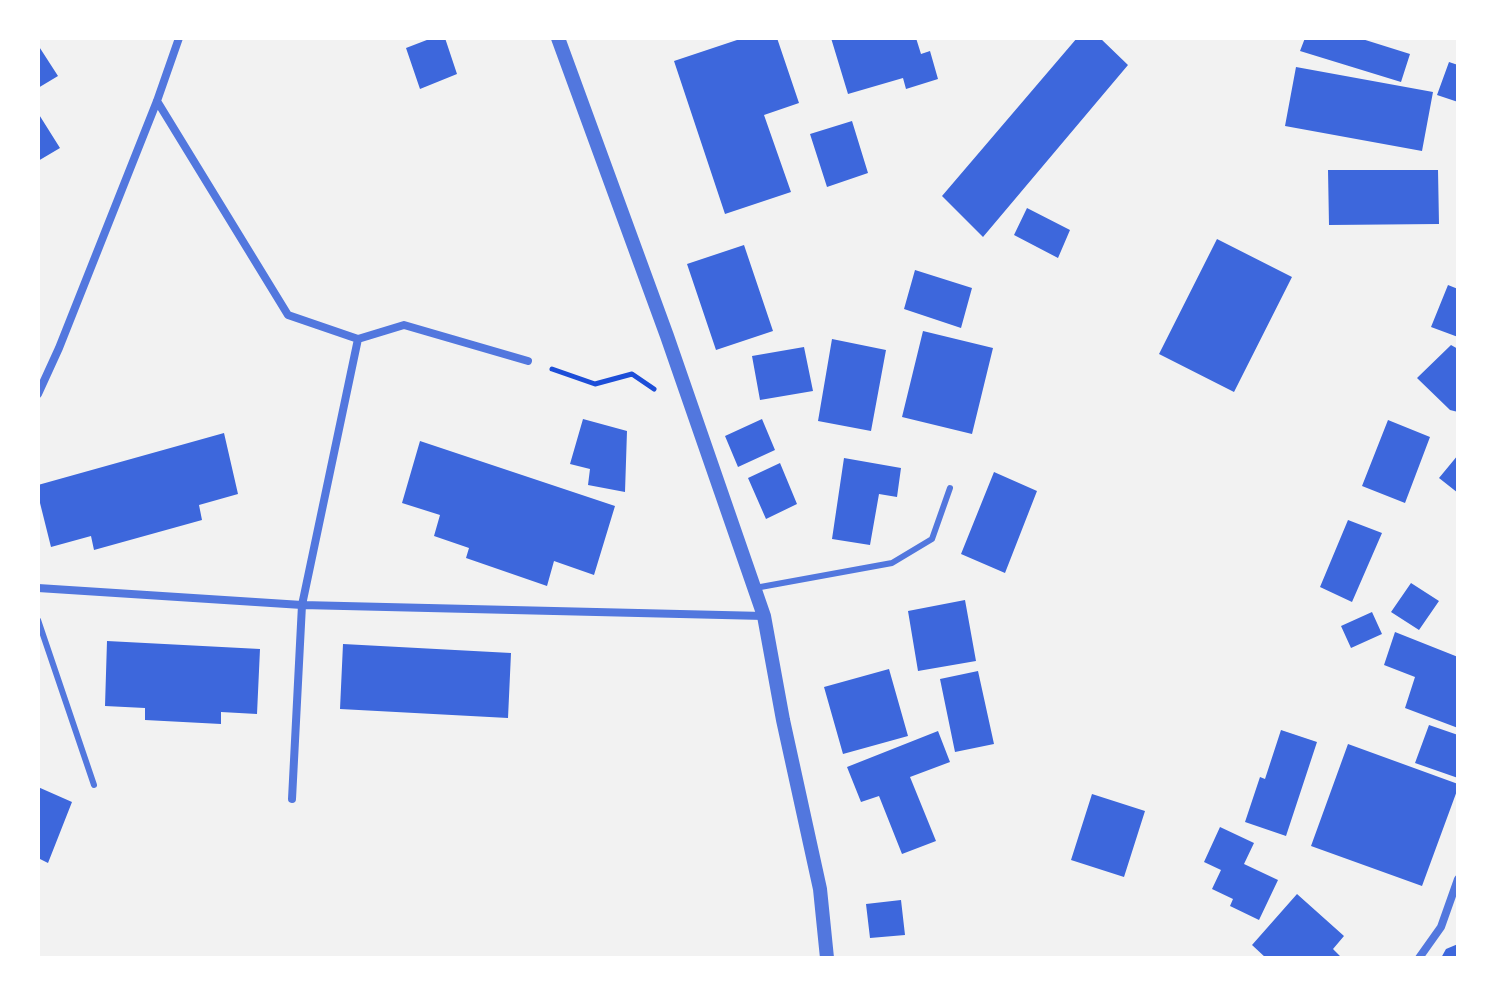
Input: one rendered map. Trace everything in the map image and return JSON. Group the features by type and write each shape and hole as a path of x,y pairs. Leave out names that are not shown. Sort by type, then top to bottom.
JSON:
{"street":[{"path":"38,394 157,101 179,38"},
{"path":"558,38 667,336 764,616 820,889 827,958"},
{"path":"157,101 288,315 358,339 404,325 528,361"},
{"path":"292,799 302,605 358,339"},
{"path":"38,588 302,605 764,616"},
{"path":"1419,958 1441,927 1458,879"}],"lane":[{"path":"755,588 892,563 932,539 950,488"},
{"path":"38,620 94,785"}],"path":[{"path":"528,361 595,384 632,374 695,416"}],"building":[{"path":"432,38 445,38 457,74 420,89 406,48"},
{"path":"743,38 777,38 799,103 764,115 791,192 725,214 674,61"},
{"path":"831,38 916,38 921,54 930,51 938,79 906,89 903,78 848,94"},
{"path":"1077,38 1100,38 1128,65 983,237 942,196"},
{"path":"1305,38 1359,38 1410,54 1401,82 1300,51"},
{"path":"38,45 58,76 38,88"},
{"path":"1449,62 1458,65 1458,102 1437,95"},
{"path":"1296,67 1433,92 1422,151 1285,126"},
{"path":"38,113 60,148 38,161"},
{"path":"852,121 868,173 827,187 810,134"},
{"path":"1328,170 1438,170 1439,224 1329,225"},
{"path":"1027,208 1070,230 1058,258 1014,235"},
{"path":"1217,239 1292,277 1234,392 1159,354"},
{"path":"744,245 773,331 716,350 687,264"},
{"path":"915,270 972,288 961,328 904,309"},
{"path":"1448,285 1458,289 1458,337 1431,327"},
{"path":"923,331 993,348 972,434 902,417"},
{"path":"832,339 886,350 871,431 818,421"},
{"path":"1451,345 1458,349 1458,412 1450,410 1417,378"},
{"path":"804,347 813,391 760,400 752,356"},
{"path":"583,419 627,431 625,492 588,485 590,469 570,464"},
{"path":"762,419 775,450 738,467 725,436"},
{"path":"1388,420 1430,437 1405,503 1362,486"},
{"path":"224,433 238,494 199,505 202,520 94,550 91,536 51,547 38,485"},
{"path":"420,441 615,506 594,575 554,561 547,586 466,558 469,548 434,536 440,515 402,503"},
{"path":"1458,455 1458,493 1439,478"},
{"path":"844,458 901,468 897,497 879,494 870,545 832,539"},
{"path":"780,463 797,504 766,519 748,478"},
{"path":"994,472 1037,491 1005,573 961,554"},
{"path":"1348,520 1382,533 1352,602 1320,587"},
{"path":"1411,583 1439,601 1419,630 1391,612"},
{"path":"965,600 976,661 918,671 908,611"},
{"path":"1372,612 1382,634 1351,648 1341,626"},
{"path":"1395,632 1458,657 1458,728 1405,708 1415,677 1384,665"},
{"path":"107,641 260,649 257,714 221,712 221,724 145,720 145,708 105,706"},
{"path":"343,644 511,653 508,718 340,709"},
{"path":"889,669 908,736 843,754 824,687"},
{"path":"978,671 994,744 955,752 940,679"},
{"path":"1429,725 1458,735 1458,778 1415,763"},
{"path":"1281,730 1317,742 1286,836 1245,822 1260,777 1265,779"},
{"path":"938,731 950,762 910,777 936,841 902,854 879,796 861,802 847,767"},
{"path":"1348,744 1458,784 1422,886 1311,846"},
{"path":"38,787 72,802 48,863 38,858"},
{"path":"1092,794 1145,811 1124,877 1071,860"},
{"path":"1220,827 1254,843 1244,864 1278,880 1259,920 1230,906 1233,899 1212,889 1221,870 1204,862"},
{"path":"1297,894 1344,936 1333,949 1342,958 1266,958 1252,945"},
{"path":"901,900 905,935 870,938 866,904"},
{"path":"1458,944 1458,958 1441,958 1446,949"}]}
